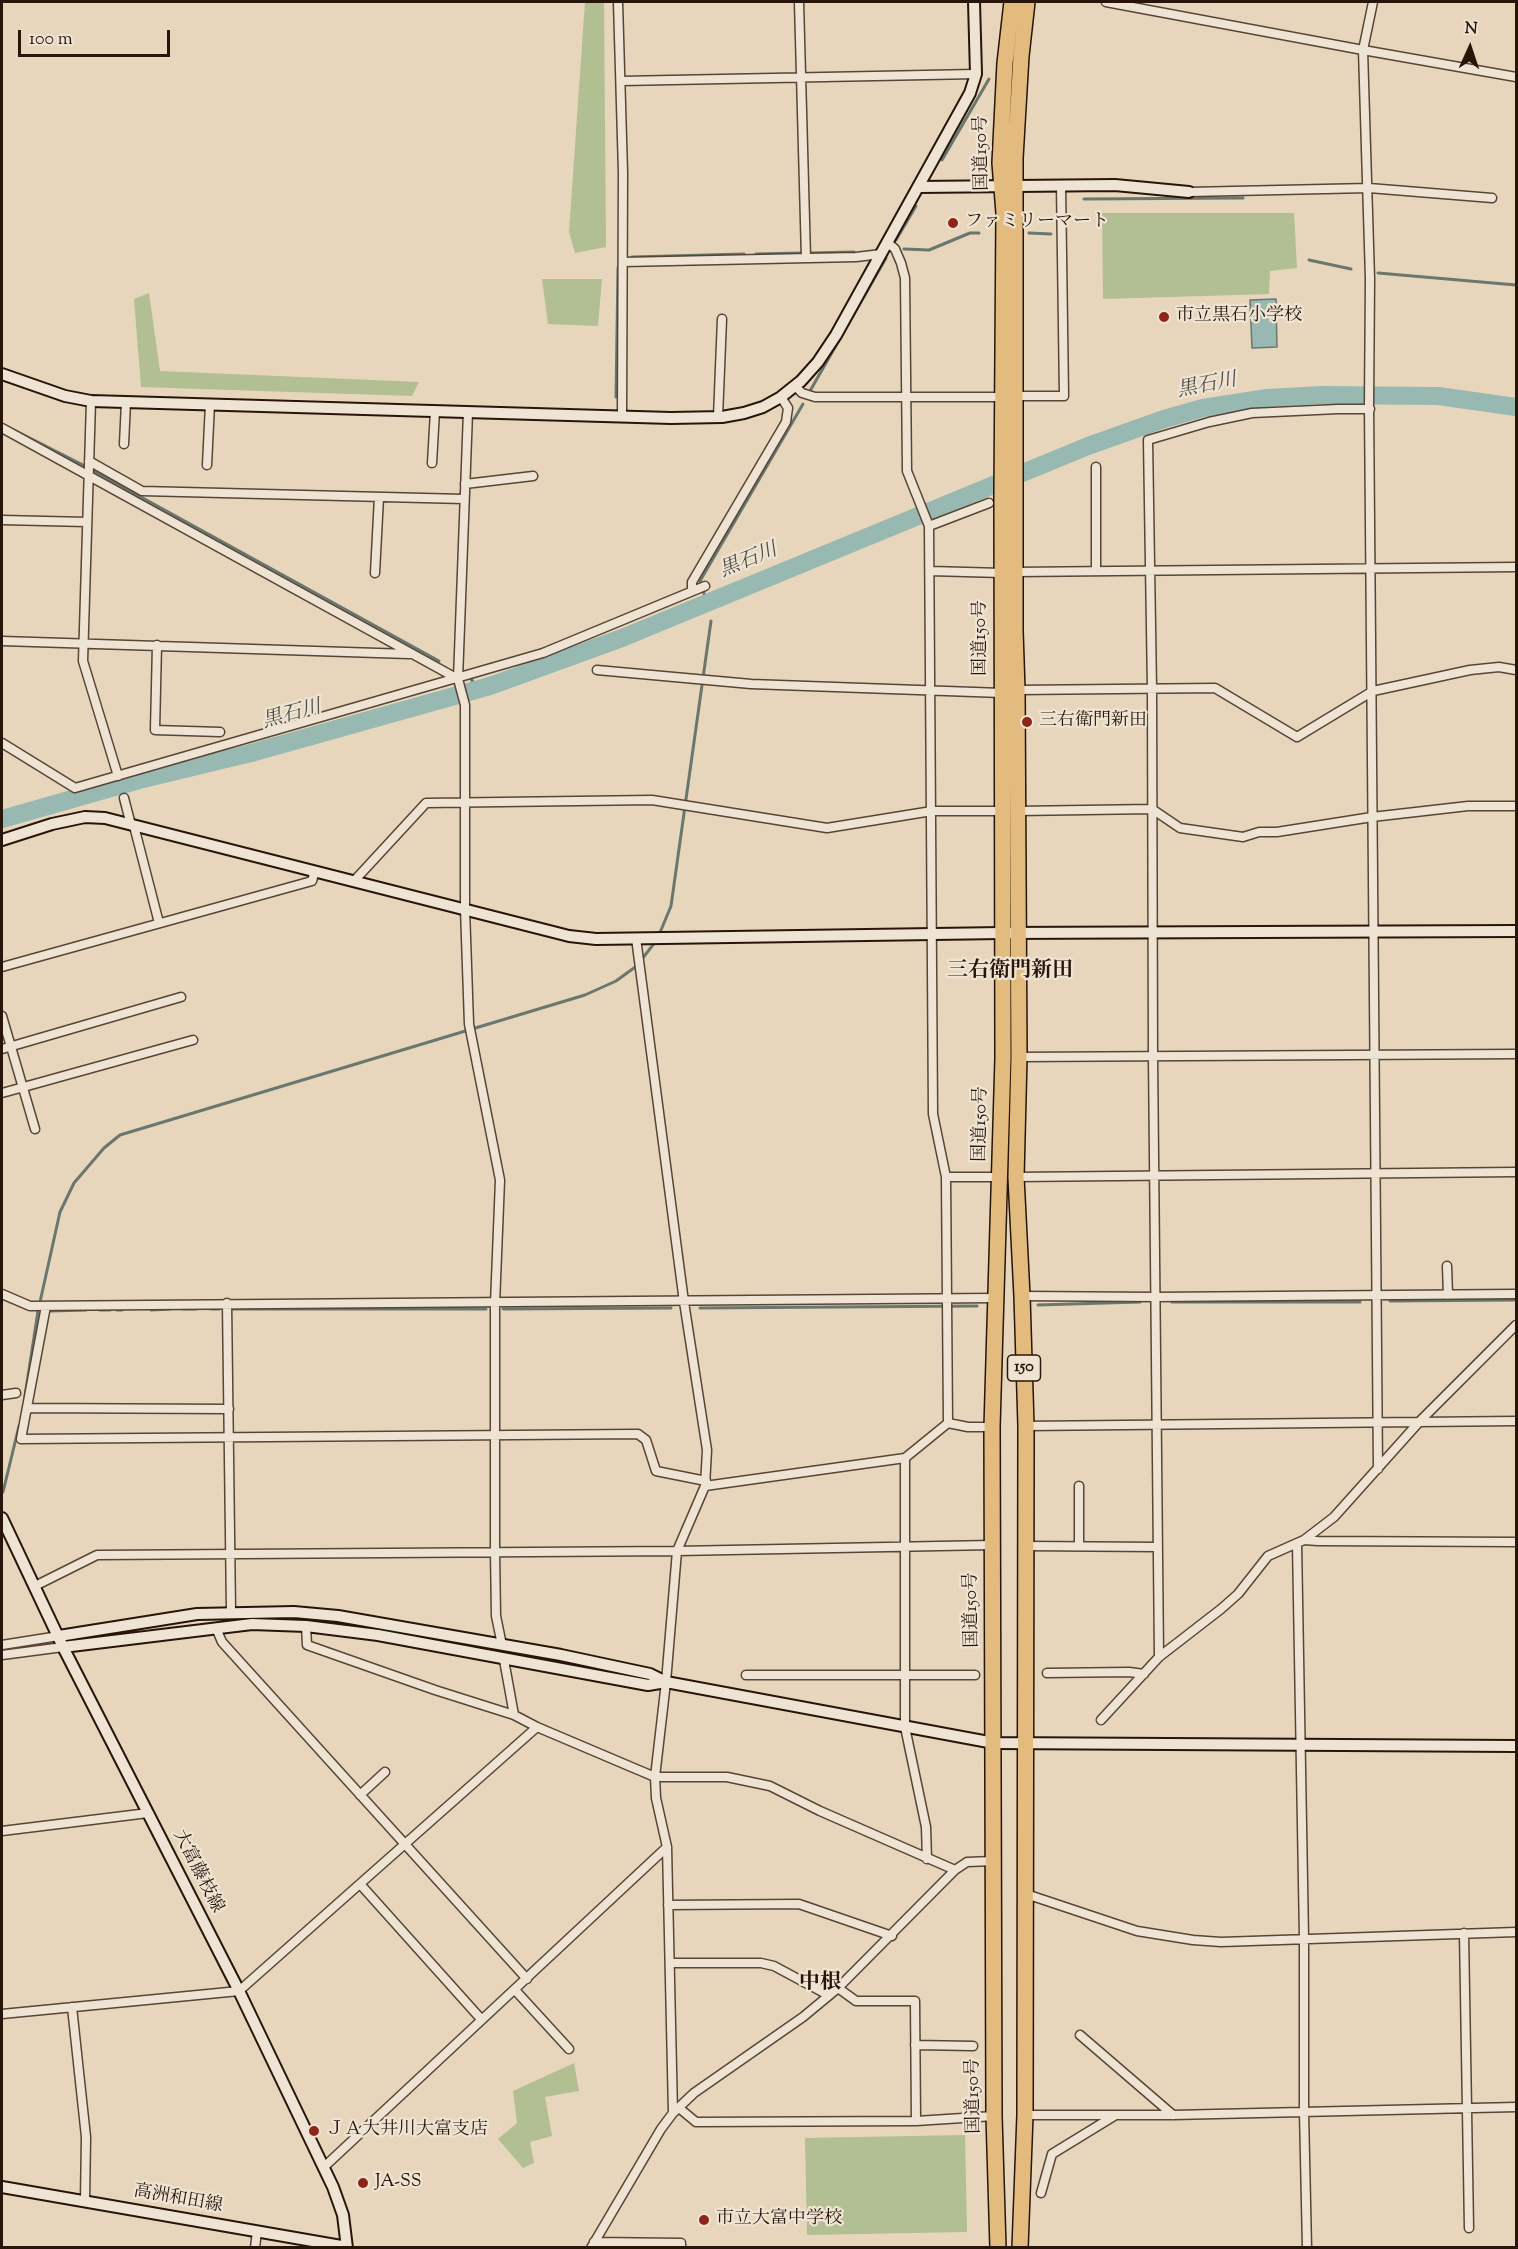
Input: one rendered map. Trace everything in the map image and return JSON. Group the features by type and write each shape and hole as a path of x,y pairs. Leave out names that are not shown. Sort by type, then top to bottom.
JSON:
{"highway":[{"name":"国道150号","path":"1010,185 1000,163 1002,108 1012,2"},
{"name":"国道150号","path":"998,2247 994,2116 992,1427 995,1298 1019,1057 1017,690 1009,572 1008,491 1010,185 1015,158 1027,2"},
{"name":"国道150号","path":"1009,572 1002,693 1002,933 1008,1177 1022,1296 1026,1426 1025,2115 1020,2247"}],"street":[{"path":"618,2 623,262 622,416"},
{"path":"799,2 806,258"},
{"path":"2,374 65,396 91,401 718,417 763,407 795,386 818,362 836,335 970,93 976,74 974,2"},
{"path":"1106,2 1516,77"},
{"path":"1373,2 1363,50 1369,188 1378,1469"},
{"path":"621,81 976,74"},
{"path":"795,386 802,393 815,397 1064,396 1061,185"},
{"path":"918,187 1130,186 1189,192 1369,188 1492,198"},
{"path":"887,242 895,249 902,262 905,278 907,471 929,526 933,1114 946,1177 948,1423"},
{"path":"623,262 856,257 880,254"},
{"path":"718,417 722,320"},
{"path":"2,743 75,788 543,653 698,589 692,582 786,422 788,408 781,397"},
{"path":"91,401 83,662 118,776"},
{"path":"124,444 126,402"},
{"path":"207,465 210,404"},
{"path":"1159,1657 1148,440 1209,422 1252,413 1370,407"},
{"path":"432,463 435,411"},
{"path":"468,412 458,679 465,705 465,909 469,1028 500,1180 495,1304 495,1551 496,1616 502,1645"},
{"path":"2,429 142,491 464,499"},
{"path":"1096,467 1096,571"},
{"path":"89,469 458,679"},
{"path":"465,484 533,476"},
{"path":"375,573 379,497"},
{"path":"929,526 988,503"},
{"path":"2,520 87,522"},
{"path":"930,571 1516,567"},
{"path":"2,641 412,654"},
{"path":"157,645 155,730 220,732"},
{"path":"1017,690 1215,688 1297,737 1373,691 1470,670 1499,667 1516,670"},
{"path":"597,670 751,684 1002,693"},
{"path":"124,798 159,923"},
{"path":"354,881 426,804 652,800 827,828 932,811 1002,811"},
{"path":"1018,811 1152,810 1180,828 1213,835 1243,837 1259,832 1276,832 1372,817 1468,806 1516,806"},
{"path":"2,840 52,824 85,817 105,818 569,936 596,939 1002,933 1516,931"},
{"path":"2,967 312,881 315,872"},
{"path":"636,938 684,1302 707,1450 706,1483 677,1551 655,1777 656,1798 667,1847 676,2111"},
{"path":"6,1048 181,997"},
{"path":"2,1016 6,1048 23,1087 35,1129"},
{"path":"2,1093 193,1040"},
{"path":"1019,1057 1516,1054"},
{"path":"946,1177 1516,1172"},
{"path":"1447,1266 1448,1295"},
{"path":"2,1294 30,1306 227,1303 947,1303 995,1298"},
{"path":"1022,1296 1516,1294"},
{"path":"227,1303 231,1612"},
{"path":"46,1306 21,1439 638,1434 646,1440 656,1471 706,1483 905,1458 948,1423"},
{"path":"1101,1720 1159,1657 1221,1610 1268,1556 1300,1541 1334,1517 1420,1421 1516,1325"},
{"path":"2,1395 16,1393"},
{"path":"27,1408 228,1409"},
{"path":"1026,1426 1516,1421"},
{"path":"948,1423 968,1427 992,1427"},
{"path":"905,1458 905,1727 926,1827 927,1859"},
{"path":"1079,1486 1079,1546"},
{"name":"大富藤枝線","path":"2,1518 61,1641 239,1991 324,2167 344,2215 348,2247"},
{"path":"1300,1541 1516,1542"},
{"path":"1300,1541 1299,1745 1304,1938 1307,2247"},
{"path":"35,1586 97,1554 677,1551 992,1545"},
{"path":"1025,1546 1157,1547"},
{"path":"2,1655 197,1614 294,1612 338,1616 502,1645 650,1674 666,1682 994,1743 1516,1746"},
{"path":"2,1645 252,1624 306,1626 378,1635 648,1685 666,1682"},
{"path":"306,1626 307,1645 514,1715 655,1777 727,1777 770,1786 820,1811 955,1870"},
{"path":"216,1628 222,1642 527,1978"},
{"path":"504,1660 514,1715"},
{"path":"1047,1674 1129,1672 1143,1674"},
{"path":"746,1675 975,1675"},
{"path":"2,2014 239,1991 537,1727"},
{"path":"360,1795 385,1772"},
{"path":"2,1831 148,1813"},
{"path":"324,2167 667,1847"},
{"path":"592,2245 661,2129 694,2093 803,2017 838,1988 955,1870 967,1862 993,1861"},
{"path":"360,1884 481,2019"},
{"path":"1026,1894 1137,1931 1193,1940 1516,1932"},
{"path":"668,1905 799,1904 892,1936"},
{"path":"1464,1934 1469,2228"},
{"path":"670,1963 761,1963 774,1966 828,1995"},
{"path":"838,1988 856,2001 915,2001 916,2121"},
{"path":"515,1989 569,2049"},
{"path":"72,2007 86,2137 86,2201"},
{"path":"1080,2035 1173,2115"},
{"path":"915,2045 973,2046"},
{"path":"1025,2115 1173,2115 1516,2107"},
{"path":"676,2111 696,2122 916,2121 994,2116"},
{"path":"1041,2193 1052,2154 1115,2115"},
{"name":"高洲和田線","path":"2,2187 348,2247"},
{"path":"255,2247 258,2231"},
{"path":"592,2245 681,2243 681,2247"}],"green space":[{"path":"585,2 604,2 606,247 575,253 569,232"},
{"path":"1102,213 1294,213 1297,268 1270,271 1269,294 1103,299"},
{"path":"542,279 602,279 598,326 548,324"},
{"path":"149,293 160,371 419,382 412,396 141,387 134,299"},
{"path":"574,2063 579,2091 545,2097 552,2136 530,2142 534,2163 523,2168 498,2139 517,2123 513,2091"},
{"path":"965,2135 967,2232 807,2235 805,2138"}],"water":[{"path":"1276,299 1277,347 1252,348 1250,300"}],"waterway":[{"path":"942,160 989,79"},
{"path":"1084,199 1243,198"},
{"path":"896,240 916,206"},
{"path":"904,249 929,250 970,233 979,233"},
{"path":"1029,233 1051,234"},
{"path":"811,253 854,252"},
{"path":"756,254 801,253"},
{"path":"632,257 744,254"},
{"path":"810,391 886,258"},
{"path":"1309,260 1351,269"},
{"path":"616,397 618,268"},
{"path":"1378,273 1516,285"},
{"name":"黒石川","path":"2,819 490,686 622,638 1088,446 1203,408 1267,398 1322,395 1438,396 1516,407"},
{"path":"709,609 700,581 803,404"},
{"path":"14,430 81,464 439,661"},
{"path":"659,935 671,906 711,621"},
{"path":"471,679 474,683 490,686"},
{"path":"642,959 656,941"},
{"path":"25,1396 38,1311 60,1212 74,1183 104,1148 120,1135 585,995 616,981 638,965"},
{"path":"1390,1301 1516,1300"},
{"path":"1038,1305 1140,1302"},
{"path":"1172,1302 1360,1302"},
{"path":"700,1308 977,1306"},
{"path":"503,1309 671,1308"},
{"path":"151,1310 170,1309"},
{"path":"183,1309 196,1309"},
{"path":"211,1309 219,1309"},
{"path":"232,1309 486,1309"},
{"path":"50,1311 86,1310"},
{"path":"100,1310 110,1310"},
{"path":"117,1310 122,1310"},
{"path":"3,1492 19,1426"}],"place":[{"name":"ファミリーマート","path":"953,223"},
{"name":"市立黒石小学校","path":"1164,317"},
{"name":"三右衛門新田","path":"1027,722"},
{"name":"ＪＡ大井川大富支店","path":"314,2131"},
{"name":"JA-SS","path":"363,2183"},
{"name":"市立大富中学校","path":"704,2220"}],"district":[{"name":"三右衛門新田","path":"1010,972"},
{"name":"中根","path":"820,1984"}]}
